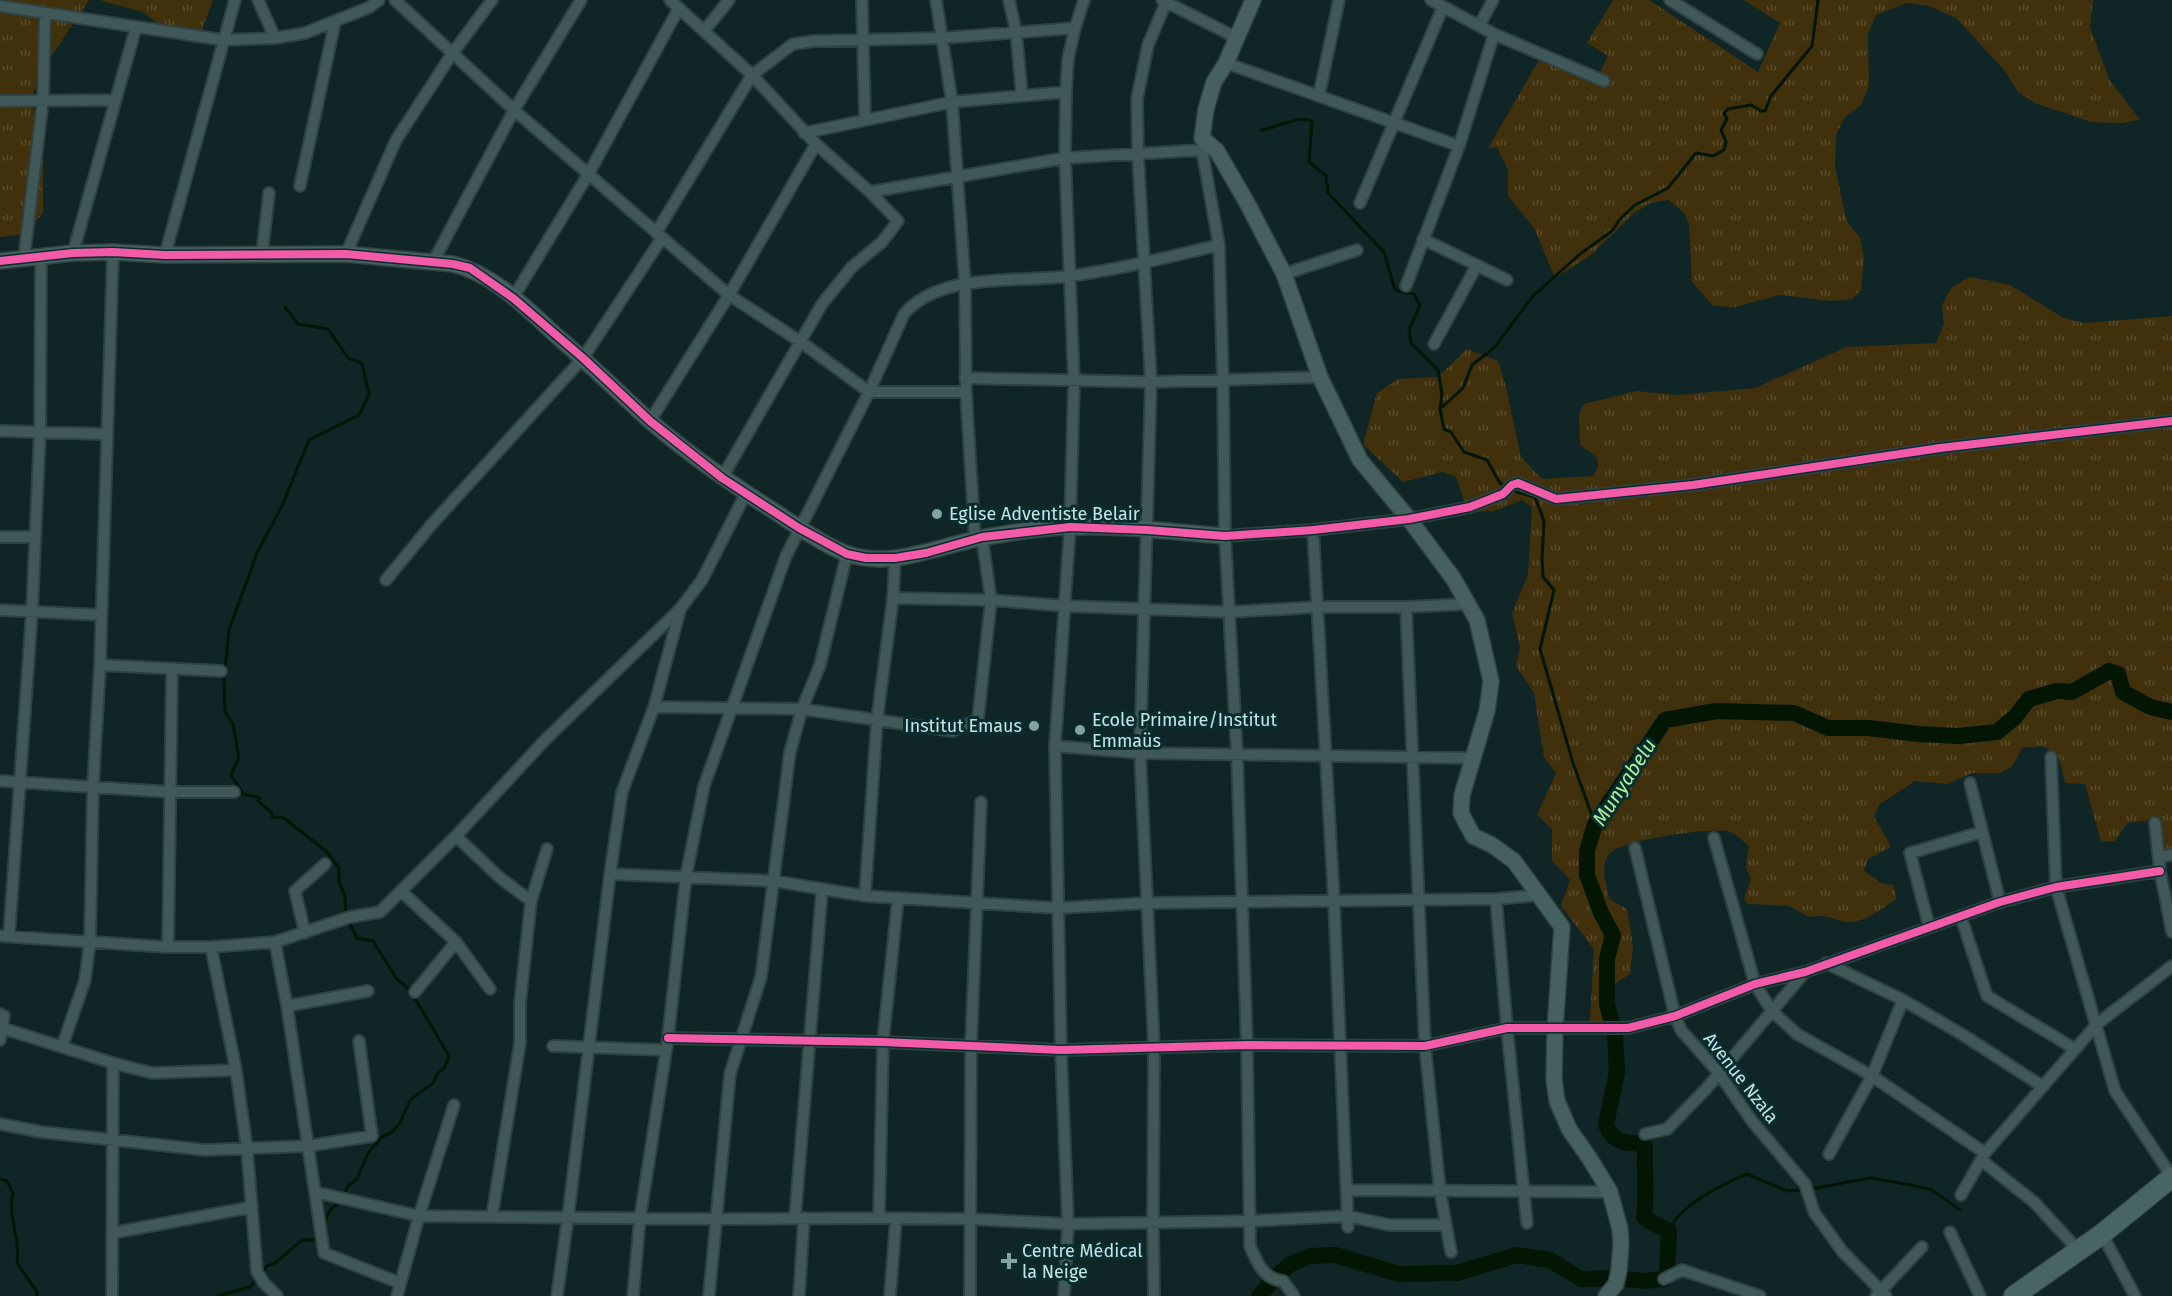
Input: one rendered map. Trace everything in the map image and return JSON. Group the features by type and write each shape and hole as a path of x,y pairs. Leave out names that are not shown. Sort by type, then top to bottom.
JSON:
{"highway":[{"path":"2014,1296 2102,1234 2172,1177"}],"street":[{"path":"165,255 235,0"},
{"path":"258,0 275,38"},
{"path":"395,0 514,110 729,296 801,342 869,392 966,392"},
{"path":"346,254 396,141 452,54 492,0"},
{"path":"432,262 514,110 581,0"},
{"path":"670,0 752,75 804,133 898,220 882,242 852,267 822,304 722,478"},
{"path":"704,31 729,0"},
{"path":"862,0 865,120"},
{"path":"654,707 802,709 953,731 978,719 991,600 978,538 965,378 965,283 952,102 936,0"},
{"path":"1009,0 1016,32 1022,96"},
{"path":"1253,0 1226,63 1214,82 1206,109 1202,144 1219,245 1225,536 1237,754 1240,903 1247,1046 1250,1246 1258,1266 1273,1280 1283,1281 1294,1296"},
{"path":"1319,95 1340,0"},
{"path":"1431,0 1494,34 1604,81"},
{"path":"1479,26 1493,0"},
{"path":"1670,0 1756,54"},
{"path":"1154,1296 1152,1223 1154,1047 1140,753 1151,382 1137,99 1148,45 1165,1 1237,38"},
{"path":"0,6 223,40 275,38 305,33 335,22 372,2"},
{"path":"1064,1296 1068,1224 1061,1050 1055,746 1071,526 1074,381 1065,158 1066,92 1068,59 1082,2"},
{"path":"1360,203 1443,7"},
{"path":"513,298 589,173 679,8"},
{"path":"24,258 43,100 45,13"},
{"path":"300,186 335,22"},
{"path":"73,253 136,27"},
{"path":"386,580 432,524 583,358 659,235 752,75 793,44 814,41 942,38 1075,28"},
{"path":"1406,286 1459,146 1494,34"},
{"path":"1226,63 1459,146"},
{"path":"804,133 952,102 1066,92"},
{"path":"0,101 115,100"},
{"path":"650,421 729,296 816,144"},
{"path":"870,192 1065,158 1138,155 1202,144 1217,151 1284,274 1320,377 1360,460 1409,519 1469,604 1480,629 1491,681 1487,711 1462,795 1461,813 1473,836 1492,845 1514,861 1562,927 1555,1029 1554,1080 1557,1101 1569,1130 1610,1192 1620,1229 1621,1244 1614,1283"},
{"path":"262,254 269,193"},
{"path":"1423,239 1507,280"},
{"path":"633,1296 640,1218 666,1044 686,876 704,786 786,556 869,392 904,314 925,297 965,283 1069,276 1145,263 1219,245"},
{"path":"1284,274 1357,250"},
{"path":"63,1047 85,980 90,941 93,787 102,615 113,252"},
{"path":"0,261 73,253 113,252 165,255 346,254 453,264 470,268 513,298 583,358 650,421 722,478 800,528 847,554 866,558 895,558 926,553 978,538 1071,526 1225,536 1313,530 1409,519 1470,507 1503,494 1512,485 1518,483 1556,499 1693,485 1940,448 2172,421"},
{"path":"42,256 40,431 32,611 20,782 4,936 168,947 211,947 275,942 347,917 380,912 402,892 545,741 680,609 702,580 746,493"},
{"path":"1434,344 1477,265"},
{"path":"965,378 1151,382 1320,377"},
{"path":"0,431 107,434"},
{"path":"1313,530 1334,901 1348,1222"},
{"path":"0,537 35,537"},
{"path":"709,1296 730,1074 761,977 790,752 802,709 820,665 847,554"},
{"path":"865,896 877,720 893,598 895,558"},
{"path":"893,598 991,600 1065,606 1229,612 1317,607 1469,604"},
{"path":"1406,607 1425,1046 1440,1191 1450,1252"},
{"path":"557,1296 622,792 654,707 680,609"},
{"path":"0,610 102,615"},
{"path":"100,665 220,671"},
{"path":"168,947 172,670"},
{"path":"1055,746 1140,753 1473,758"},
{"path":"2051,757 2056,887 2115,1091 2172,1177"},
{"path":"0,781 170,792 234,792"},
{"path":"1970,783 2000,902"},
{"path":"970,1296 971,1045 981,802"},
{"path":"2155,823 2160,871 2172,932"},
{"path":"1929,926 1910,853 1983,832"},
{"path":"456,836 499,877 531,900"},
{"path":"1713,838 1755,984 1772,1011 1797,1034 1872,1076 1983,1157 2034,1202 2079,1251"},
{"name":"Avenue Nzala","path":"1635,848 1675,1016 1681,1030 1718,1072 1752,1121 1807,1190 1814,1212 1842,1251 1880,1294"},
{"path":"492,1216 520,1044 520,1003 531,900 547,849"},
{"path":"2159,857 2172,855"},
{"path":"305,933 295,891 325,864"},
{"path":"553,1046 666,1044 740,1038 1061,1050 1154,1047 1425,1046 1507,1028 1628,1028 1675,1016 1755,984 1805,972 2000,902 2056,887 2160,871"},
{"path":"610,874 774,881 865,896 1058,908 1147,903 1496,899 1540,895"},
{"path":"800,1296 800,1218 810,1040 822,890"},
{"path":"402,892 456,942 490,989"},
{"path":"879,1218 883,1042 898,898"},
{"path":"1496,899 1527,1223"},
{"path":"1961,917 1987,996 2075,1049"},
{"path":"275,942 287,1006 324,1253 400,1283"},
{"path":"415,992 456,942"},
{"path":"211,947 236,1070 247,1149 259,1275 277,1296"},
{"path":"1826,963 1903,1000 2043,1086"},
{"path":"1961,1195 1983,1157 2097,1024 2172,966"},
{"path":"1645,1134 1667,1129 1706,1089 1718,1072 1805,972"},
{"path":"287,1006 368,991"},
{"path":"1829,1154 1872,1076 1903,1000"},
{"path":"0,1014 4,1016 0,1040"},
{"path":"2,1028 152,1073 236,1070"},
{"path":"0,1124 42,1132 205,1150 308,1146 372,1136 359,1041"},
{"path":"112,1296 113,1063"},
{"path":"397,1296 454,1105"},
{"path":"1348,1190 1610,1192"},
{"path":"315,1192 419,1216 971,1219 1068,1224 1250,1221 1446,1225"},
{"path":"112,1233 252,1207"},
{"path":"890,1296 896,1219"},
{"path":"1950,1232 1980,1296"},
{"path":"2102,1234 2135,1296"},
{"path":"1880,1294 1922,1247"},
{"path":"1664,1279 1682,1270 1758,1296"}],"green space":[{"path":"0,0 89,0 41,72 31,100 43,158 43,213 25,234 0,237"},
{"path":"99,0 213,0 202,30 164,28 143,12"},
{"path":"1613,0 1649,0 1758,72 1780,23 1744,0 2093,0 2090,27 2109,79 2140,120 2122,123 2091,122 2035,103 2017,91 2006,72 1956,18 1929,6 1907,3 1876,15 1868,34 1869,86 1861,105 1845,117 1836,135 1835,166 1844,210 1847,221 1860,238 1864,259 1861,290 1852,299 1832,301 1780,295 1735,307 1713,306 1692,282 1689,224 1684,213 1669,200 1650,203 1633,214 1591,255 1555,278 1534,228 1508,196 1508,170 1497,147 1488,148 1539,60 1595,83 1608,56 1587,43"},
{"path":"1970,277 2010,285 2064,318 2083,323 2172,316 2172,849 2164,850 2157,819 2127,823 2115,841 2101,842 2085,784 2065,783 2058,754 2042,746 2022,748 2012,767 1999,773 1972,773 1948,784 1915,781 1880,804 1874,816 1891,847 1868,859 1864,871 1881,883 1894,885 1896,899 1859,921 1846,922 1824,916 1809,917 1789,906 1748,904 1744,899 1751,879 1746,867 1749,846 1730,832 1684,833 1629,844 1609,854 1604,870 1609,899 1627,909 1633,946 1630,974 1613,985 1611,1008 1602,1023 1590,1021 1594,949 1561,906 1570,880 1552,861 1552,829 1537,815 1556,773 1544,757 1534,693 1516,666 1520,647 1512,613 1528,575 1532,507 1522,500 1495,511 1468,512 1456,477 1443,472 1403,482 1363,444 1377,393 1398,379 1438,377 1467,349 1498,361 1521,457 1542,479 1593,476 1598,467 1597,457 1580,445 1579,414 1584,404 1637,391 1677,395 1755,388 1847,347 1936,343 1944,324 1942,305 1952,287"}],"waterway":[{"path":"1440,409 1463,388 1472,365 1494,348 1532,297 1580,254 1612,231 1620,219 1635,205 1668,188 1696,153 1713,156 1724,150 1726,142 1721,130 1727,119 1724,113 1728,109 1751,105 1765,111 1771,96 1812,46 1818,0"},
{"path":"1261,130 1293,121 1312,121 1309,162 1326,176 1328,193 1384,252 1395,290 1414,294 1420,305 1409,330 1411,343 1438,370 1442,394 1440,409 1444,429 1451,432 1464,452 1487,460 1500,483 1510,490 1535,497 1544,521 1543,577 1554,590 1540,649 1573,763 1595,824"},
{"path":"285,307 298,324 328,329 348,358 362,363 369,395 359,415 309,440 282,506 257,553 229,630 224,680 225,712 233,724 239,758 231,775 243,794 260,798 258,801 271,812 272,817 284,818 327,852 339,868 339,881 345,897 346,914"},
{"name":"Munyabelu","path":"1259,1296 1289,1265 1310,1256 1335,1255 1399,1274 1457,1273 1517,1255 1550,1260 1581,1279 1616,1278 1646,1281 1664,1279 1667,1272 1669,1231 1644,1217 1645,1147 1641,1143 1620,1141 1612,1135 1606,1125 1617,1072 1615,1035 1607,1004 1607,959 1613,935 1601,913 1587,875 1587,851 1595,824 1665,720 1716,711 1794,713 1828,728 1868,728 1959,736 1997,732 2015,717 2029,699 2057,691 2072,692 2109,671 2118,674 2123,692 2150,707 2172,712"},
{"path":"344,1196 347,1187 357,1179 368,1153 383,1136 391,1133 400,1123 410,1100 433,1083 438,1073 445,1067 449,1056 410,990 396,978 373,941 357,938 348,920"},
{"path":"1669,1231 1674,1222 1691,1205 1714,1190 1747,1174 1787,1191 1804,1190"},
{"path":"1811,1189 1870,1178 1932,1190 1960,1210"},
{"path":"0,1179 7,1181 13,1193 12,1210 18,1254 17,1263 37,1292 37,1296"},
{"path":"324,1224 330,1210 341,1201"},
{"path":"262,1272 302,1240 314,1240 317,1237"},
{"path":"218,1296 250,1287 258,1277"}],"cycle path":[{"path":"0,261 73,253 113,252 165,255 346,254 453,264 470,268 513,298 583,358 650,421 722,478 799,528 847,554 866,558 895,558 926,553 982,537 1070,527 1225,536 1313,530 1409,519 1470,507 1503,494 1512,485 1518,483 1556,499 1693,485 1940,448 2172,421"},
{"path":"668,1038 883,1042 1061,1050 1247,1045 1425,1046 1507,1028 1628,1028 1675,1016 1755,984 1805,972 2000,902 2056,887 2160,871"}],"place":[{"name":"Eglise Adventiste Belair","path":"937,514"},
{"name":"Institut Emaus","path":"1034,726"},
{"name":"Ecole Primaire/Institut Emmaüs","path":"1080,730"},
{"name":"Centre Médical la Neige","path":"1009,1261"}]}
